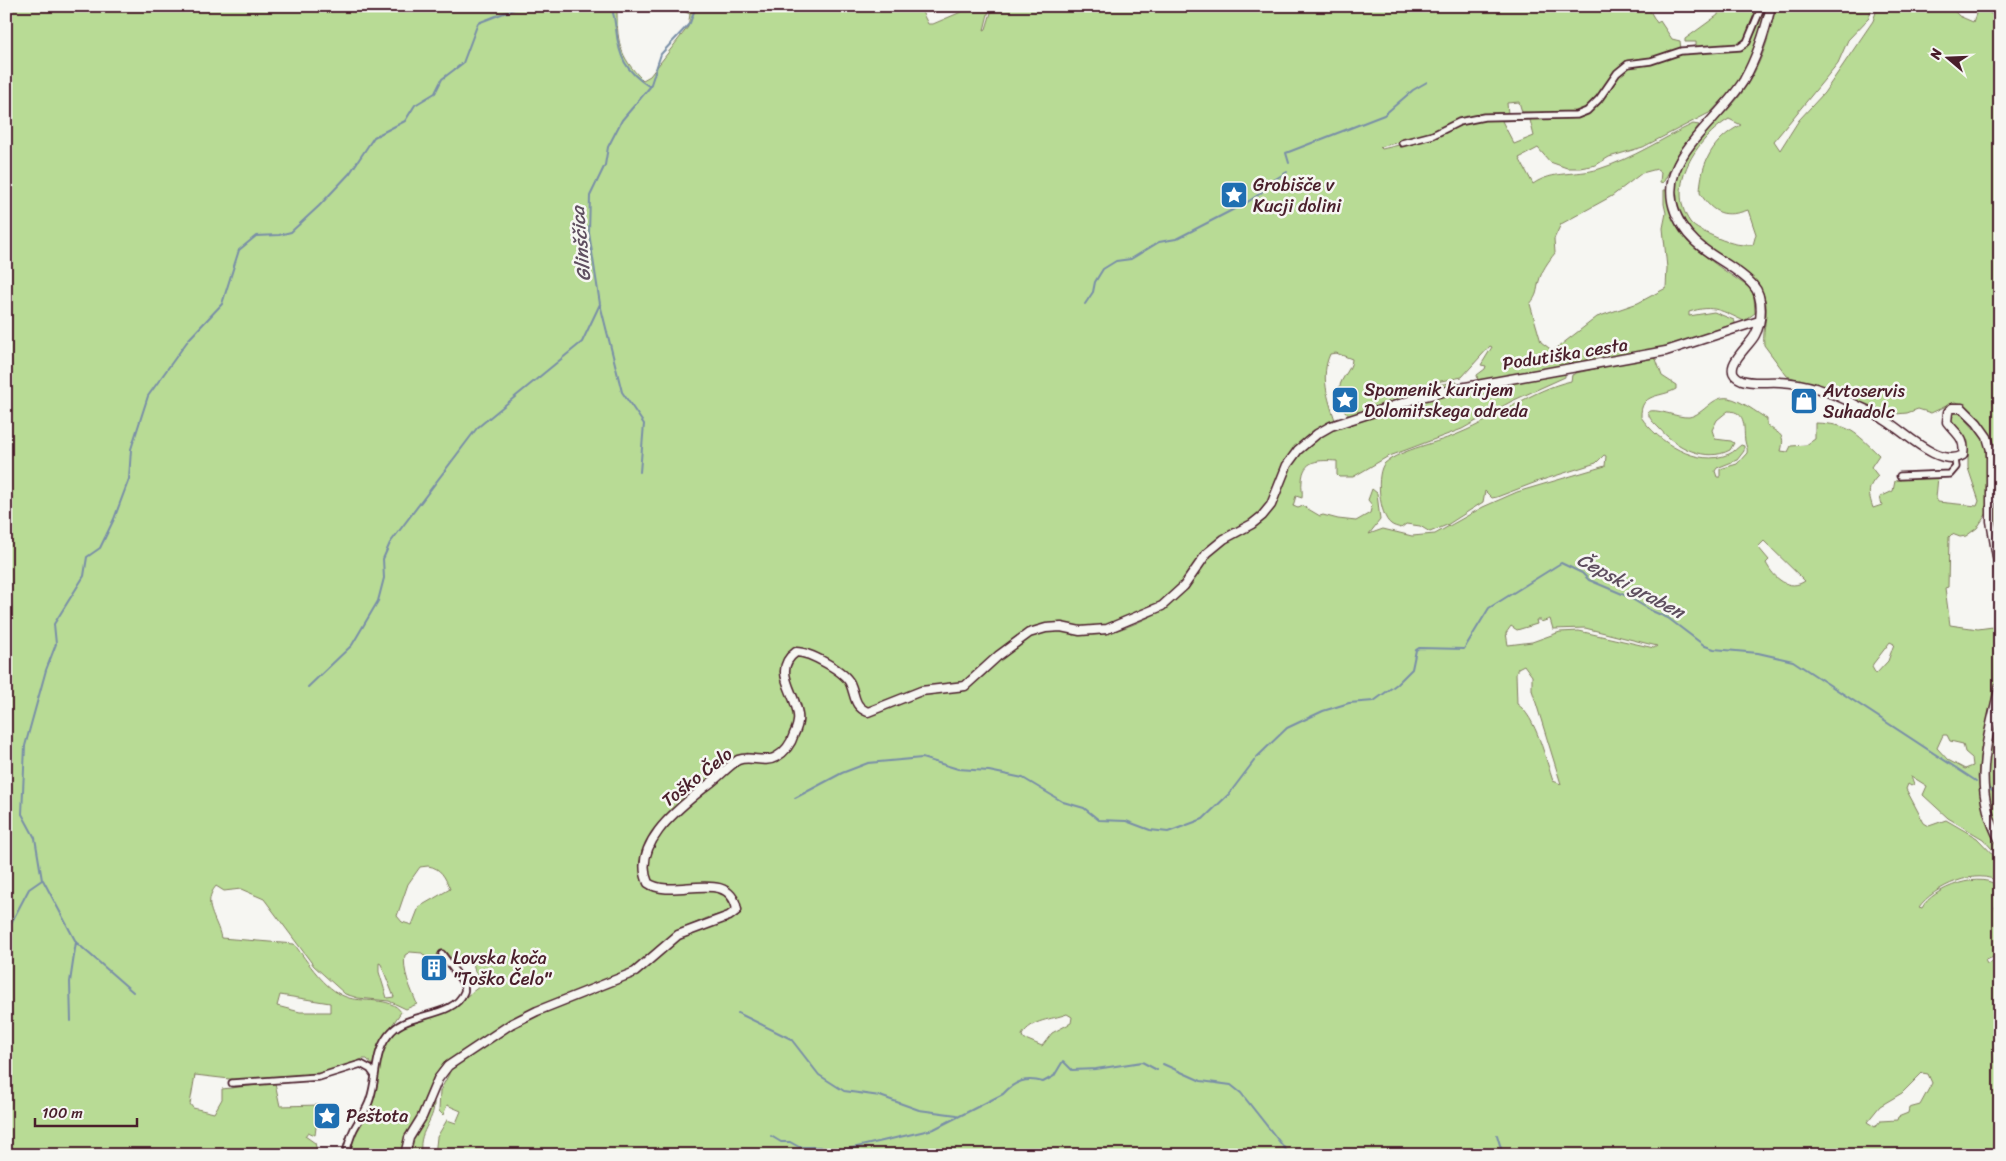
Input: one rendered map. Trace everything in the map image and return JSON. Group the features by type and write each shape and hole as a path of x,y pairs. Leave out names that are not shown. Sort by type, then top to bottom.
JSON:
{"street":[{"path":"1402,143 1433,135 1459,122 1478,118 1577,115 1587,111 1599,99 1617,73 1628,64 1681,52 1740,47 1747,42 1762,6"},
{"path":"1771,6 1766,30 1743,81 1686,150 1674,174 1671,187 1674,210 1687,234 1705,251 1748,280 1755,287 1760,297 1759,321 1756,334 1735,360 1732,368 1740,379 1798,384 1840,396 1886,420 1921,445 1944,458 1955,460 1963,455 1965,445 1961,436 1947,422 1946,416 1952,408 1958,407 1977,423 1987,437 1991,450 1991,521 2000,576"},
{"name":"Podutiška cesta","path":"1046,628 1061,627 1080,631 1107,629 1162,606 1172,599 1184,586 1207,553 1224,539 1252,524 1262,516 1271,504 1292,457 1317,434 1331,426 1421,397 1460,388 1666,351 1759,321"},
{"path":"1900,476 1950,474 1956,467 1955,460"},
{"name":"Toško Čelo","path":"405,1155 409,1138 422,1117 438,1079 448,1066 528,1016 635,972 678,936 729,916 737,910 732,897 723,890 704,885 672,890 654,887 648,883 644,866 656,836 669,817 683,804 738,760 745,757 774,759 791,743 798,717 796,706 784,676 785,666 791,656 796,652 806,652 842,674 850,682 856,703 860,708 868,712 921,691 965,686 1020,639 1046,628"},
{"path":"1999,840 1987,810 1982,781 1985,755 2000,684"},
{"path":"345,1155 353,1131 370,1101 380,1047 392,1030 407,1021 444,1010 459,1000 464,992 465,986 462,980 442,954"},
{"path":"232,1083 319,1077 361,1064 370,1069 375,1076"}],"green space":[{"path":"6,6 617,6 621,47 628,63 643,80 650,76 688,27 690,14 672,6 919,6 928,24 933,24 975,6 990,6 984,30 986,29 993,6 1652,6 1650,11 1657,23 1660,21 1672,39 1680,41 1681,50 1626,63 1617,71 1600,96 1587,109 1577,114 1522,112 1519,102 1507,103 1508,114 1466,119 1434,133 1380,147 1382,149 1433,137 1452,127 1477,119 1579,116 1595,106 1618,74 1628,66 1653,62 1684,53 1740,49 1748,42 1764,8 1767,9 1749,63 1737,84 1711,112 1643,147 1609,157 1596,165 1567,168 1550,162 1538,148 1519,158 1533,184 1557,175 1590,171 1612,165 1693,124 1699,125 1678,154 1663,183 1660,182 1661,172 1657,169 1642,173 1612,196 1561,224 1554,239 1555,253 1542,273 1536,295 1530,304 1541,342 1553,351 1597,317 1638,303 1666,288 1667,268 1663,228 1666,213 1664,190 1667,190 1670,208 1676,223 1685,236 1709,259 1751,289 1754,297 1755,313 1744,321 1730,314 1712,309 1689,312 1689,316 1714,312 1734,320 1736,325 1679,344 1627,356 1478,381 1477,375 1485,369 1486,366 1481,365 1492,347 1490,346 1462,377 1436,382 1436,385 1457,382 1461,385 1407,399 1350,417 1344,410 1350,406 1347,396 1339,398 1339,391 1342,381 1350,368 1352,359 1336,353 1330,354 1325,379 1335,420 1313,433 1294,450 1284,464 1271,497 1264,509 1253,520 1206,550 1175,593 1161,604 1139,615 1102,626 1081,627 1053,623 1044,625 1010,642 964,681 955,684 927,687 866,708 861,705 853,679 839,666 829,659 807,650 797,649 789,652 783,660 781,671 782,681 794,712 795,723 793,734 785,746 768,756 747,753 699,785 668,815 655,831 646,847 641,864 641,874 648,889 657,892 714,891 723,895 733,905 731,911 707,918 677,931 631,971 548,1003 510,1022 456,1056 440,1068 433,1080 422,1112 403,1144 402,1155 347,1155 355,1131 371,1101 380,1052 393,1032 406,1025 446,1012 484,983 475,972 473,962 455,963 446,952 438,953 436,958 429,961 422,953 410,952 405,955 404,961 408,980 417,1004 406,1009 389,1001 358,998 345,994 314,966 264,899 241,889 224,891 216,886 210,899 210,905 221,938 294,944 317,974 338,993 352,999 390,1004 401,1012 377,1050 374,1067 367,1059 363,1059 315,1076 247,1081 195,1075 190,1104 193,1108 214,1113 222,1099 222,1089 275,1083 280,1106 319,1105 315,1135 308,1132 305,1136 315,1143 318,1155 6,1155","holes":["1530,120 1534,136 1514,144 1502,121","428,866 439,871 450,889 419,907 412,925 402,922 397,916 408,884 420,867","379,963 394,997 387,998 379,972","280,995 330,1003 330,1012 300,1012 277,1006"]},
{"path":"1719,6 1760,6 1744,39 1733,46 1696,48 1696,42 1685,42 1685,39 1718,15"},
{"path":"1776,6 1872,6 1869,18 1848,40 1838,63 1774,141 1780,150 1799,120 1824,93 1873,21 1878,6 1950,6 1959,16 1973,22 1977,11 1973,6 1981,6 2000,21 2000,562 1993,515 1995,448 1991,435 1966,405 1955,402 1931,413 1918,409 1907,413 1885,415 1844,394 1787,376 1764,345 1766,302 1758,285 1749,277 1719,259 1696,239 1680,214 1677,205 1676,188 1679,172 1686,157 1748,84 1763,52","holes":["1729,119 1741,125 1723,137 1710,153 1703,171 1700,193 1710,206 1720,212 1733,214 1748,210 1756,234 1753,245 1727,242 1695,227 1690,222 1683,208 1681,193 1688,164 1706,138"]},
{"path":"1650,357 1656,359 1662,376 1676,385 1676,389 1652,397 1644,403 1641,417 1657,435 1679,450 1692,455 1704,458 1717,457 1731,453 1741,445 1744,446 1744,451 1737,460 1717,468 1715,471 1717,477 1720,477 1720,469 1737,464 1747,453 1743,422 1739,414 1728,411 1717,420 1712,430 1715,439 1734,443 1730,450 1721,454 1711,455 1692,451 1673,441 1654,423 1649,417 1648,412 1656,411 1689,417 1700,412 1718,399 1734,399 1767,419 1767,425 1782,438 1781,451 1788,452 1791,446 1806,445 1815,439 1815,423 1836,425 1851,431 1879,455 1871,467 1878,476 1870,487 1870,498 1873,508 1882,505 1880,497 1893,491 1895,481 1908,478 1938,477 1936,498 1938,502 1977,506 1979,501 1968,468 1968,441 1951,420 1955,413 1960,413 1984,440 1988,467 1987,513 1977,528 1966,536 1960,537 1952,534 1949,537 1948,587 1945,588 1950,625 1978,629 2000,626 2000,664 1981,749 1978,777 1983,808 1987,822 2000,848 2000,858 1983,839 1948,818 1923,795 1927,786 1911,776 1914,784 1911,786 1908,784 1906,789 1924,823 1929,826 1946,820 1977,838 2000,862 2000,883 1991,878 1980,877 1957,881 1934,892 1919,907 1922,908 1936,894 1958,883 1982,880 2000,888 2000,902 1995,907 2000,921 2000,955 1985,960 1987,964 2000,959 2000,1155 435,1155 437,1137 447,1120 456,1123 461,1111 447,1105 443,1115 439,1111 440,1091 449,1074 449,1068 489,1042 537,1015 567,1001 636,976 685,935 737,917 742,909 733,894 721,887 707,884 665,885 655,882 649,875 648,863 651,850 667,826 678,815 731,770 749,760 776,761 791,748 803,720 802,711 788,678 791,662 798,654 836,673 849,688 855,709 865,716 921,695 967,688 979,680 1019,643 1027,638 1047,632 1087,635 1108,633 1151,616 1171,603 1186,588 1215,549 1257,524 1268,514 1294,461 1315,440 1331,430 1367,417 1423,401 1565,373 1565,377 1512,401 1462,429 1387,457 1353,477 1339,477 1337,475 1337,461 1313,462 1305,468 1302,481 1302,498 1296,496 1293,506 1298,508 1303,506 1320,516 1356,521 1370,513 1372,505 1368,500 1372,489 1377,493 1380,520 1369,534 1383,529 1412,536 1435,534 1483,507 1517,492 1605,466 1606,456 1604,455 1596,463 1497,497 1492,498 1485,491 1483,502 1447,525 1430,532 1420,526 1406,524 1401,528 1392,525 1387,519 1381,504 1379,484 1382,468 1385,463 1410,450 1451,437 1474,427 1528,397 1571,381 1572,375","holes":["1764,541 1805,581 1793,585 1782,582 1769,569 1766,563 1769,560 1758,547","1550,619 1553,629 1585,628 1657,646 1654,648 1579,631 1560,632 1532,642 1508,645 1506,633 1511,626 1517,630 1537,624 1536,620 1541,622","1890,642 1894,644 1888,661 1876,674 1872,667","1524,665 1532,676 1532,690 1561,784 1553,781 1535,728 1530,718 1517,704 1516,673 1518,668","1943,735 1947,735 1950,741 1963,744 1965,752 1972,758 1973,766 1965,769 1948,760 1937,748","1067,1014 1072,1017 1071,1023 1052,1033 1042,1046 1023,1038 1022,1035 1026,1030 1042,1021","1922,1073 1928,1074 1932,1083 1920,1105 1909,1108 1908,1113 1898,1117 1897,1120 1880,1121 1875,1127 1867,1122 1880,1106 1902,1093"]},
{"path":"2000,700 2000,832 1989,800 1988,767"},
{"path":"434,1102 432,1115 421,1140 422,1155 409,1155 412,1139"}],"waterway":[{"path":"6,954 11,939 9,927 29,889 42,880 35,838 22,814 25,746 46,670 56,644 54,624 84,576 87,557 100,548 114,519 129,479 131,449 148,396 189,339 222,304 239,250 256,236 279,235 291,232 350,173 374,137 405,121 415,105 435,93 442,79 463,63 478,23 522,6"},
{"path":"610,6 614,14 621,55 629,69 650,87"},
{"name":"Glinščica","path":"640,472 644,424 622,392 600,304 589,233 590,196 605,165 608,147 622,120 650,87 661,54 690,23 696,6"},
{"path":"1289,163 1286,153 1384,115 1413,90 1427,82"},
{"path":"1085,304 1093,292 1095,282 1103,269 1116,261 1131,259 1159,242 1176,239 1246,203 1261,193 1269,183 1287,172"},
{"path":"308,687 352,645 378,601 384,578 383,559 390,543 477,428 582,342 600,304"},
{"name":"Čepski graben","path":"795,798 842,773 868,763 922,758 958,769 989,771 1023,778 1063,802 1084,808 1099,820 1126,821 1150,830 1168,832 1203,819 1229,794 1257,757 1287,728 1323,711 1349,703 1374,701 1397,684 1412,669 1416,650 1419,648 1464,649 1489,608 1561,563 1582,573 1589,580 1627,596 1668,618 1705,646 1714,649 1758,653 1793,661 1976,781"},
{"name":"Čepski graben","path":"1988,788 2000,796"},
{"path":"43,880 76,942 70,982 71,1021"},
{"path":"77,943 133,992"},
{"path":"738,1013 791,1039 819,1075 844,1091 880,1096 919,1110 957,1115"},
{"path":"771,1136 781,1142 790,1142 799,1147 821,1147 831,1153 934,1129 1003,1094 1016,1083 1026,1080 1043,1082 1054,1076 1063,1061 1072,1070 1096,1069 1142,1062 1157,1070"},
{"path":"1163,1064 1201,1081 1231,1085 1241,1093 1290,1155"},
{"path":"1497,1135 1503,1155"}],"place":[{"name":"Grobišče v Kucji dolini","path":"1234,195"},
{"name":"Spomenik kurirjem Dolomitskega odreda","path":"1345,400"},
{"name":"Avtoservis Suhadolc","path":"1804,401"},
{"name":"Lovska koča \"Toško Čelo\"","path":"434,968"},
{"name":"Peštota","path":"327,1116"}]}
